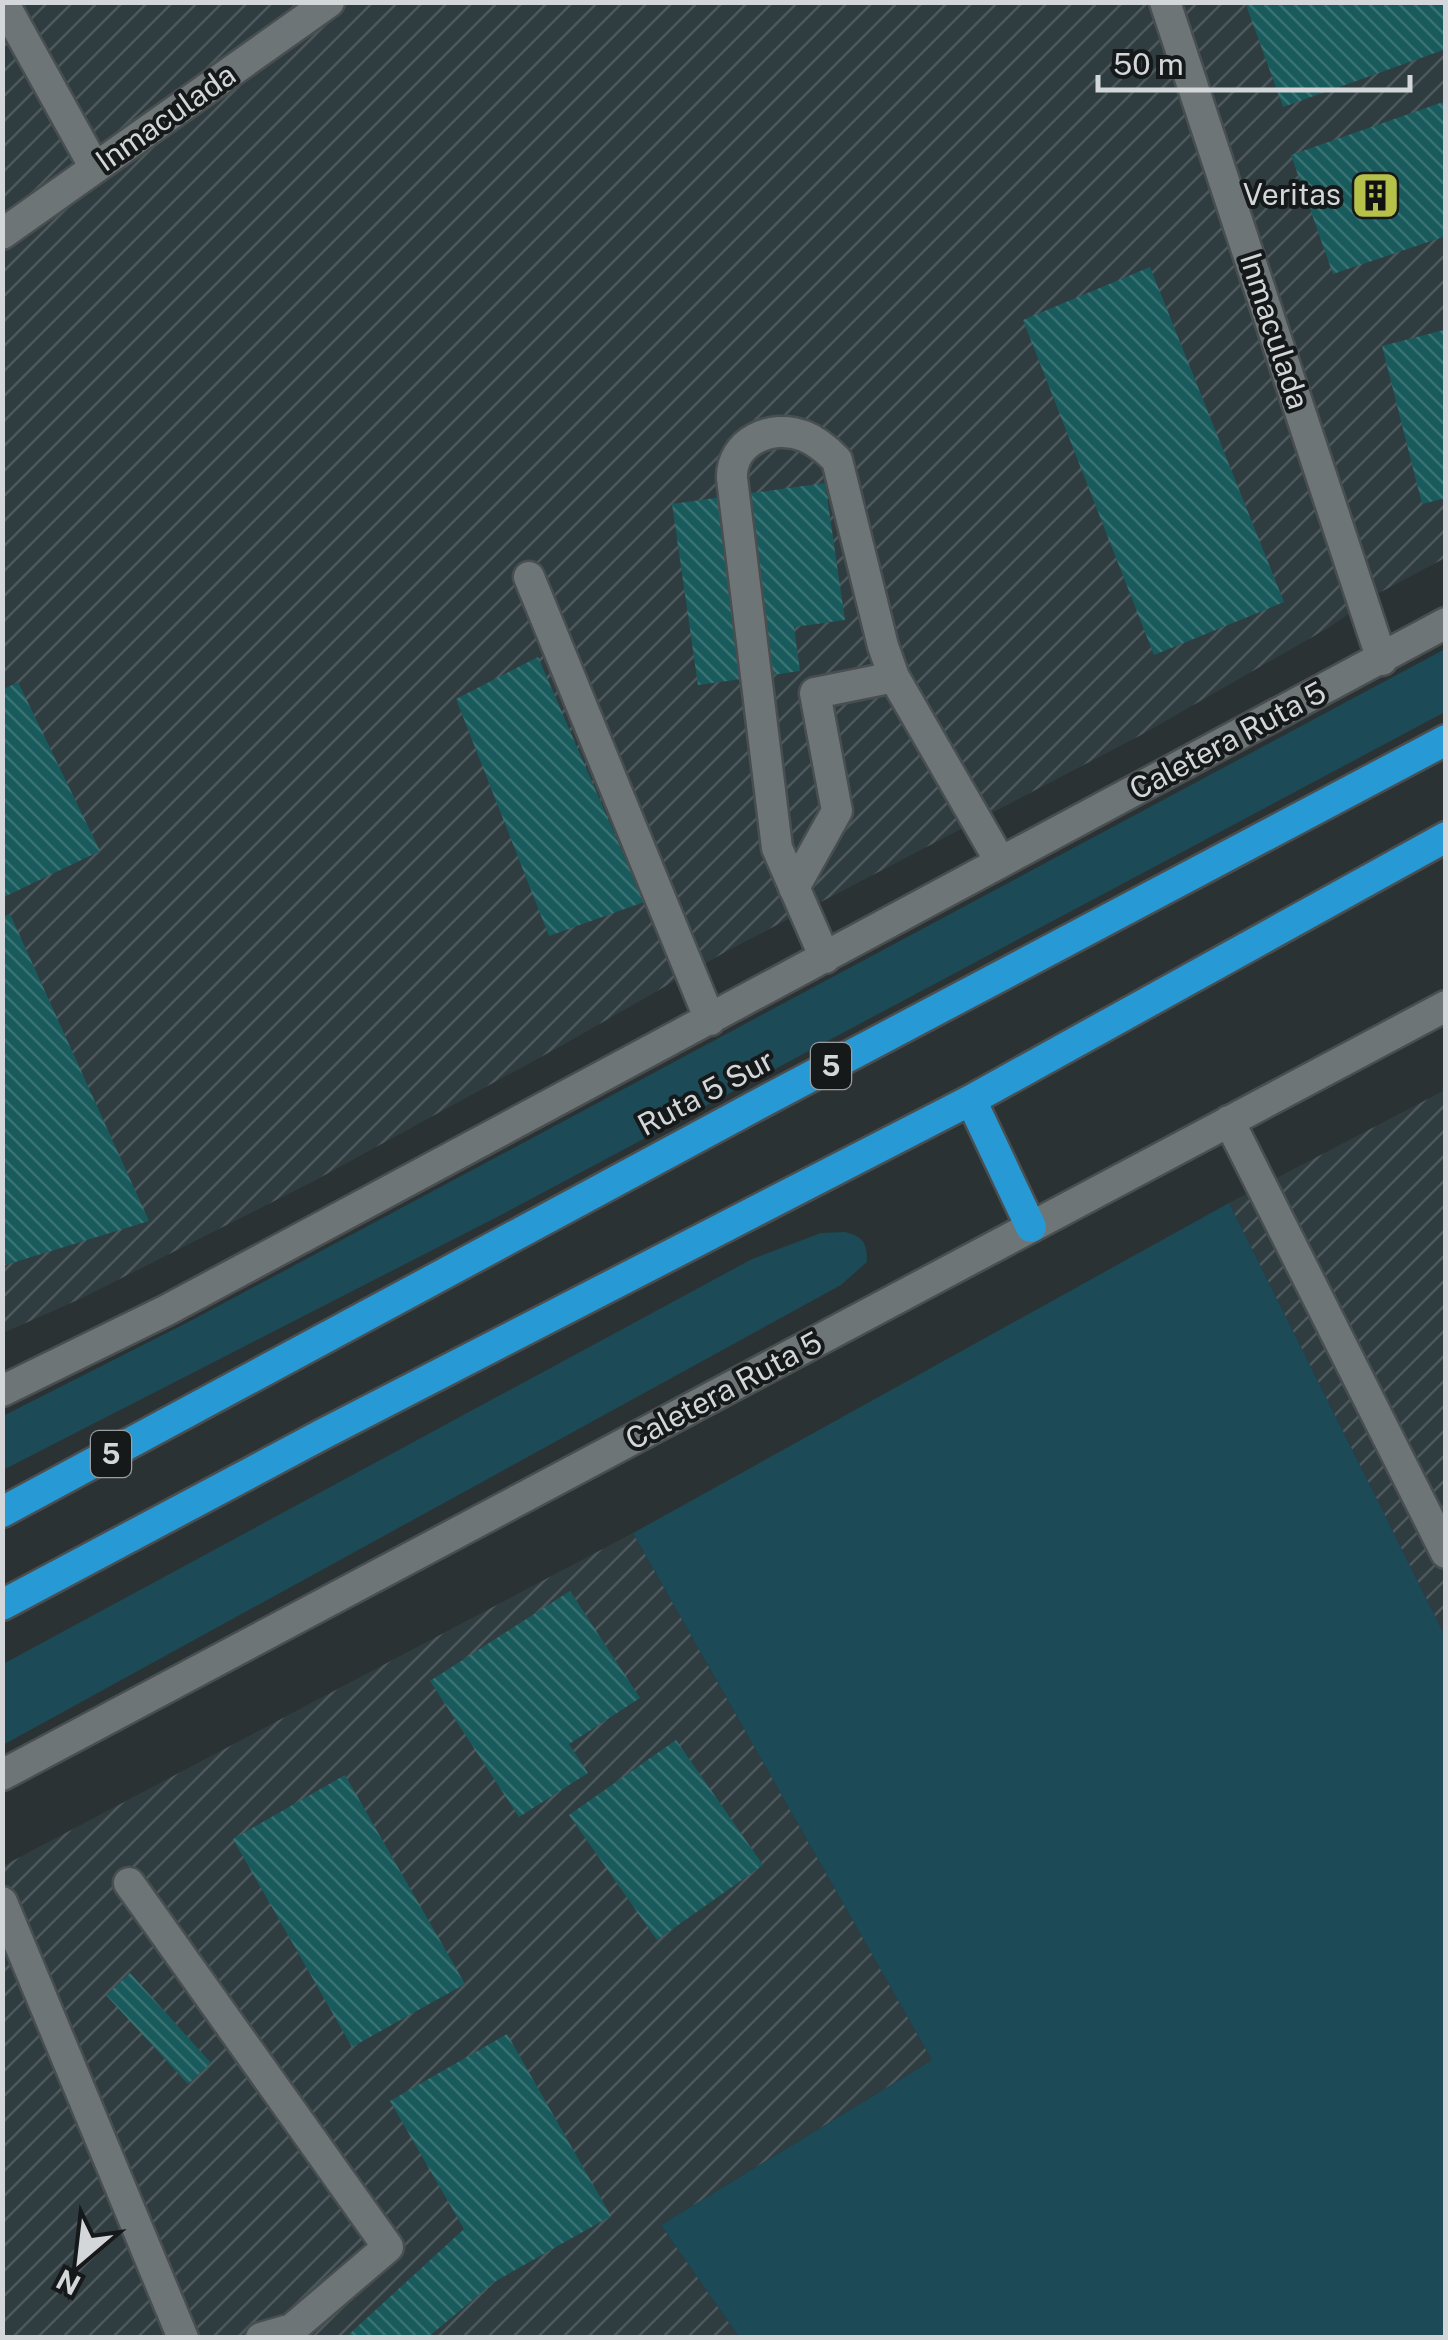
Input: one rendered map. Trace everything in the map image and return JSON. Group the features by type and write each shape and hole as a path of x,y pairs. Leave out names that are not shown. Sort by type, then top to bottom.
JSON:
{"highway":[{"name":"Ruta 5 Sur","path":"2,1512 1446,740"},
{"path":"2,1605 321,1434 970,1100 1446,837"},
{"path":"970,1100 1031,1227"},
{"path":"2,1487 218,1396"}],"street":[{"path":"3,2 96,168"},
{"name":"Inmaculada","path":"2,234 328,2"},
{"name":"Inmaculada","path":"1166,2 1382,660"},
{"path":"825,958 777,848 732,478 732,463 746,442 792,433 824,447 837,460 894,676 1000,861"},
{"path":"529,577 710,1020"},
{"name":"Caletera Ruta 5","path":"2,1391 167,1310 1446,623"},
{"path":"794,888 837,811 814,694 894,676"},
{"name":"Caletera Ruta 5","path":"2,1775 1446,1006"},
{"path":"1229,1121 1446,1553"},
{"path":"129,1883 388,2247 292,2330 261,2338"},
{"path":"2,1902 183,2338"}],"shaded area":[{"path":"3,3 1445,3 1445,558 1141,735 727,951 312,1182 82,1298 3,1333"},
{"path":"1445,649 1445,712 501,1215 3,1470 3,1416 196,1318"},
{"path":"1445,1090 1445,1636 1229,1203"},
{"path":"1229,1203 1445,1636 1445,2337 739,2337 661,2225 932,2060 633,1533"},
{"path":"845,1232 863,1242 867,1262 841,1285 3,1745 3,1664 752,1259 821,1233"},
{"path":"633,1533 932,2060 661,2225 739,2337 3,2338 3,1866"}],"building":[{"path":"1245,2 1446,2 1446,49 1283,107"},
{"name":"Veritas","path":"1446,101 1446,236 1333,274 1291,155"},
{"path":"1150,267 1284,602 1154,655 1023,320"},
{"path":"1444,330 1446,498 1422,504 1382,346"},
{"path":"825,483 845,620 794,627 800,671 698,685 672,504"},
{"path":"538,657 644,902 549,936 456,699"},
{"path":"18,682 100,851 2,898 2,690"},
{"path":"10,914 149,1221 2,1266 2,917"},
{"path":"570,1591 640,1698 569,1744 588,1773 519,1817 430,1681"},
{"path":"676,1740 763,1865 657,1940 569,1815"},
{"path":"345,1775 465,1984 352,2047 233,1839"},
{"path":"130,1973 211,2063 188,2084 106,1995"},
{"path":"507,2034 611,2216 494,2282 427,2338 345,2338 464,2229 390,2101"}],"place":[{"name":"Veritas","path":"1376,195"}]}
